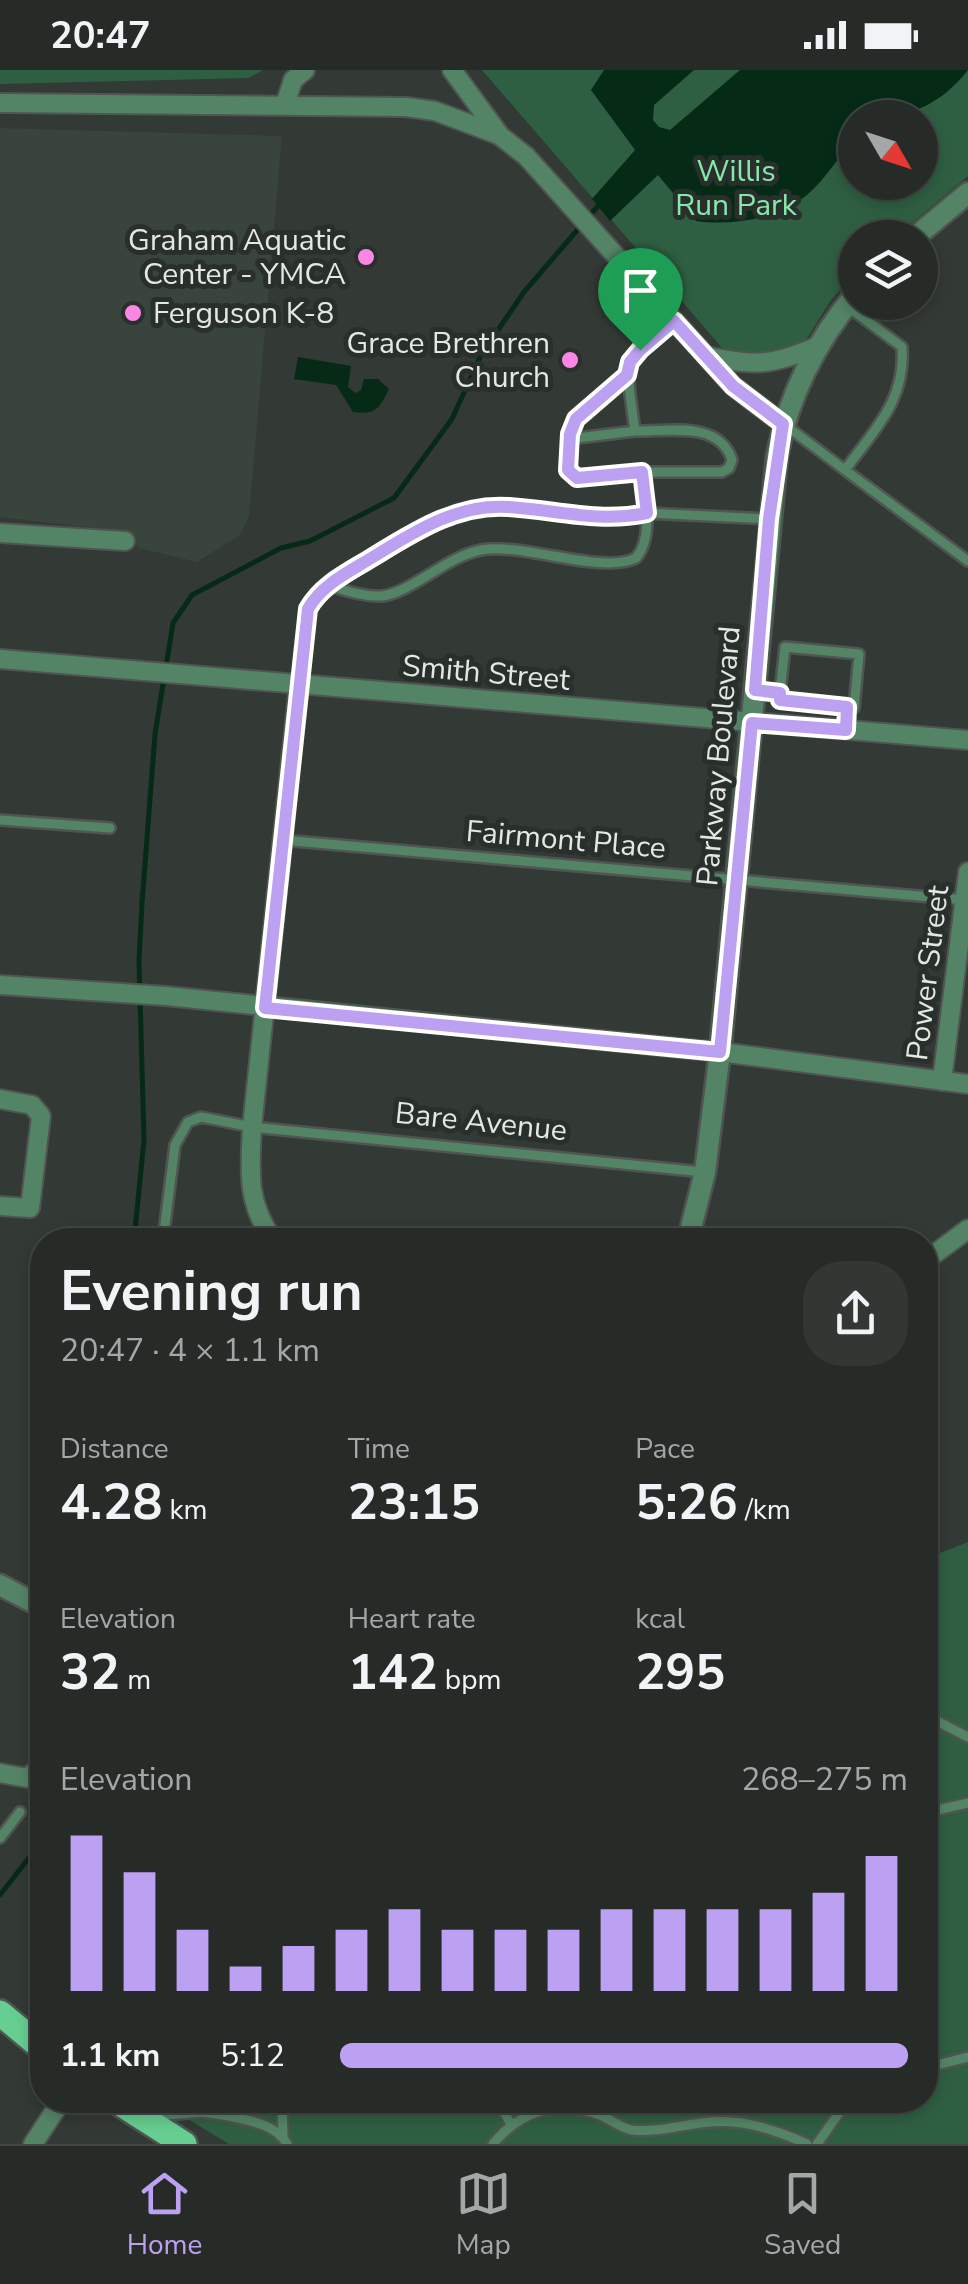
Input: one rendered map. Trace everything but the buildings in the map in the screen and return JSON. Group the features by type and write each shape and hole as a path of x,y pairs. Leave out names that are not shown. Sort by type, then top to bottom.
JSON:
{"main road":[{"path":"0,2014 30,2038"},
{"path":"136,2113 184,2144"}],"street":[{"path":"284,105 293,80 305,70"},
{"path":"452,70 499,135 526,156 733,386 783,424"},
{"path":"0,103 406,107 435,111 499,135"},
{"path":"936,220 968,193"},
{"name":"Parkway Boulevard","path":"691,1228 705,1172 720,1052 739,881 769,519 783,424 818,346 838,318"},
{"path":"706,356 754,365 818,346"},
{"path":"0,533 125,541"},
{"name":"Smith Street","path":"0,658 968,740"},
{"path":"265,1228 258,1218 250,1182 252,1126 299,685"},
{"name":"Power Street","path":"942,1081 968,872"},
{"path":"0,985 166,996 720,1052 968,1084"},
{"path":"0,1099 32,1105 42,1116 30,1208 0,1206"},
{"path":"938,1252 968,1229"},
{"path":"0,1585 30,1601"},
{"path":"0,1774 30,1776"},
{"path":"33,2144 53,2113"}],"lane":[{"path":"845,470 886,414 899,391 904,371 902,347 873,320"},
{"path":"635,431 627,375 630,362 674,321"},
{"path":"569,438 635,431 713,435 728,448 732,460 729,468 722,472 642,472 577,478 568,470 569,438 582,412 627,375"},
{"path":"783,424 968,561"},
{"path":"328,585 386,596 444,564 480,550 517,549 552,557 630,562 641,553 647,513 642,472"},
{"path":"299,685 308,609 316,594 416,531 451,515 508,507 591,518 620,519 647,513 769,519"},
{"path":"785,647 859,654 854,708 780,700 784,653 785,647"},
{"path":"758,650 784,653"},
{"path":"755,690 780,693"},
{"path":"790,726 792,702"},
{"path":"846,730 847,707"},
{"path":"0,820 110,828"},
{"name":"Fairmont Place","path":"282,840 965,900"},
{"name":"Bare Avenue","path":"164,1228 174,1145 188,1122 201,1118 705,1172"},
{"path":"938,1721 968,1736"},
{"path":"938,1810 968,1803"},
{"path":"0,1838 20,1812"},
{"path":"938,2065 968,2057"},
{"path":"142,2117 190,2113"},
{"path":"209,2113 256,2122 285,2140"},
{"path":"229,2116 233,2113"},
{"path":"283,2113 285,2140"},
{"path":"505,2113 510,2123"},
{"path":"494,2144 510,2123 538,2113"},
{"path":"590,2113 630,2130 712,2121 784,2133 807,2144"},
{"path":"817,2144 839,2113"}],"shaded area":[{"path":"604,70 694,70 654,105 653,120 670,130 740,70 968,70 935,100 838,100 838,160 814,188 796,203 769,215 725,222 696,221 658,175 610,221 592,199 635,150 591,90"},
{"name":"Ferguson K-8","path":"0,128 282,136 249,516 240,535 197,562 139,548 126,532 0,517"},
{"path":"298,357 351,366 348,387 355,393 361,390 364,379 378,379 389,389 376,409 353,412 336,385 294,379"}],"green space":[{"path":"0,70 263,70 249,78 0,84"},
{"name":"Willis Run Park","path":"482,70 968,70 968,176 915,220 838,220 838,292 806,340 763,360 723,349"},
{"path":"968,1542 968,2144 229,2144 178,2113 938,2113 938,1554"}],"waterway":[{"path":"166,667 173,623 192,595 281,548 310,541 394,498 452,419 481,355 524,292 598,206"},
{"path":"135,1228 144,1140 139,960 155,734 164,678"},
{"path":"0,1895 30,1856"}],"place":[{"name":"Graham Aquatic Center - YMCA","path":"366,257"},
{"name":"Ferguson K-8","path":"133,313"},
{"name":"Grace Brethren Church","path":"570,360"}],"route":[{"path":"674,321 733,386 783,424 769,519 755,690 780,693 780,700 847,707 846,730 752,723 720,1052 265,1008 308,609 316,594 416,531 451,515 508,507 591,518 620,519 647,513 642,472 577,478 568,470 567,456 576,419 627,375 630,362 640,350 674,321"}]}
